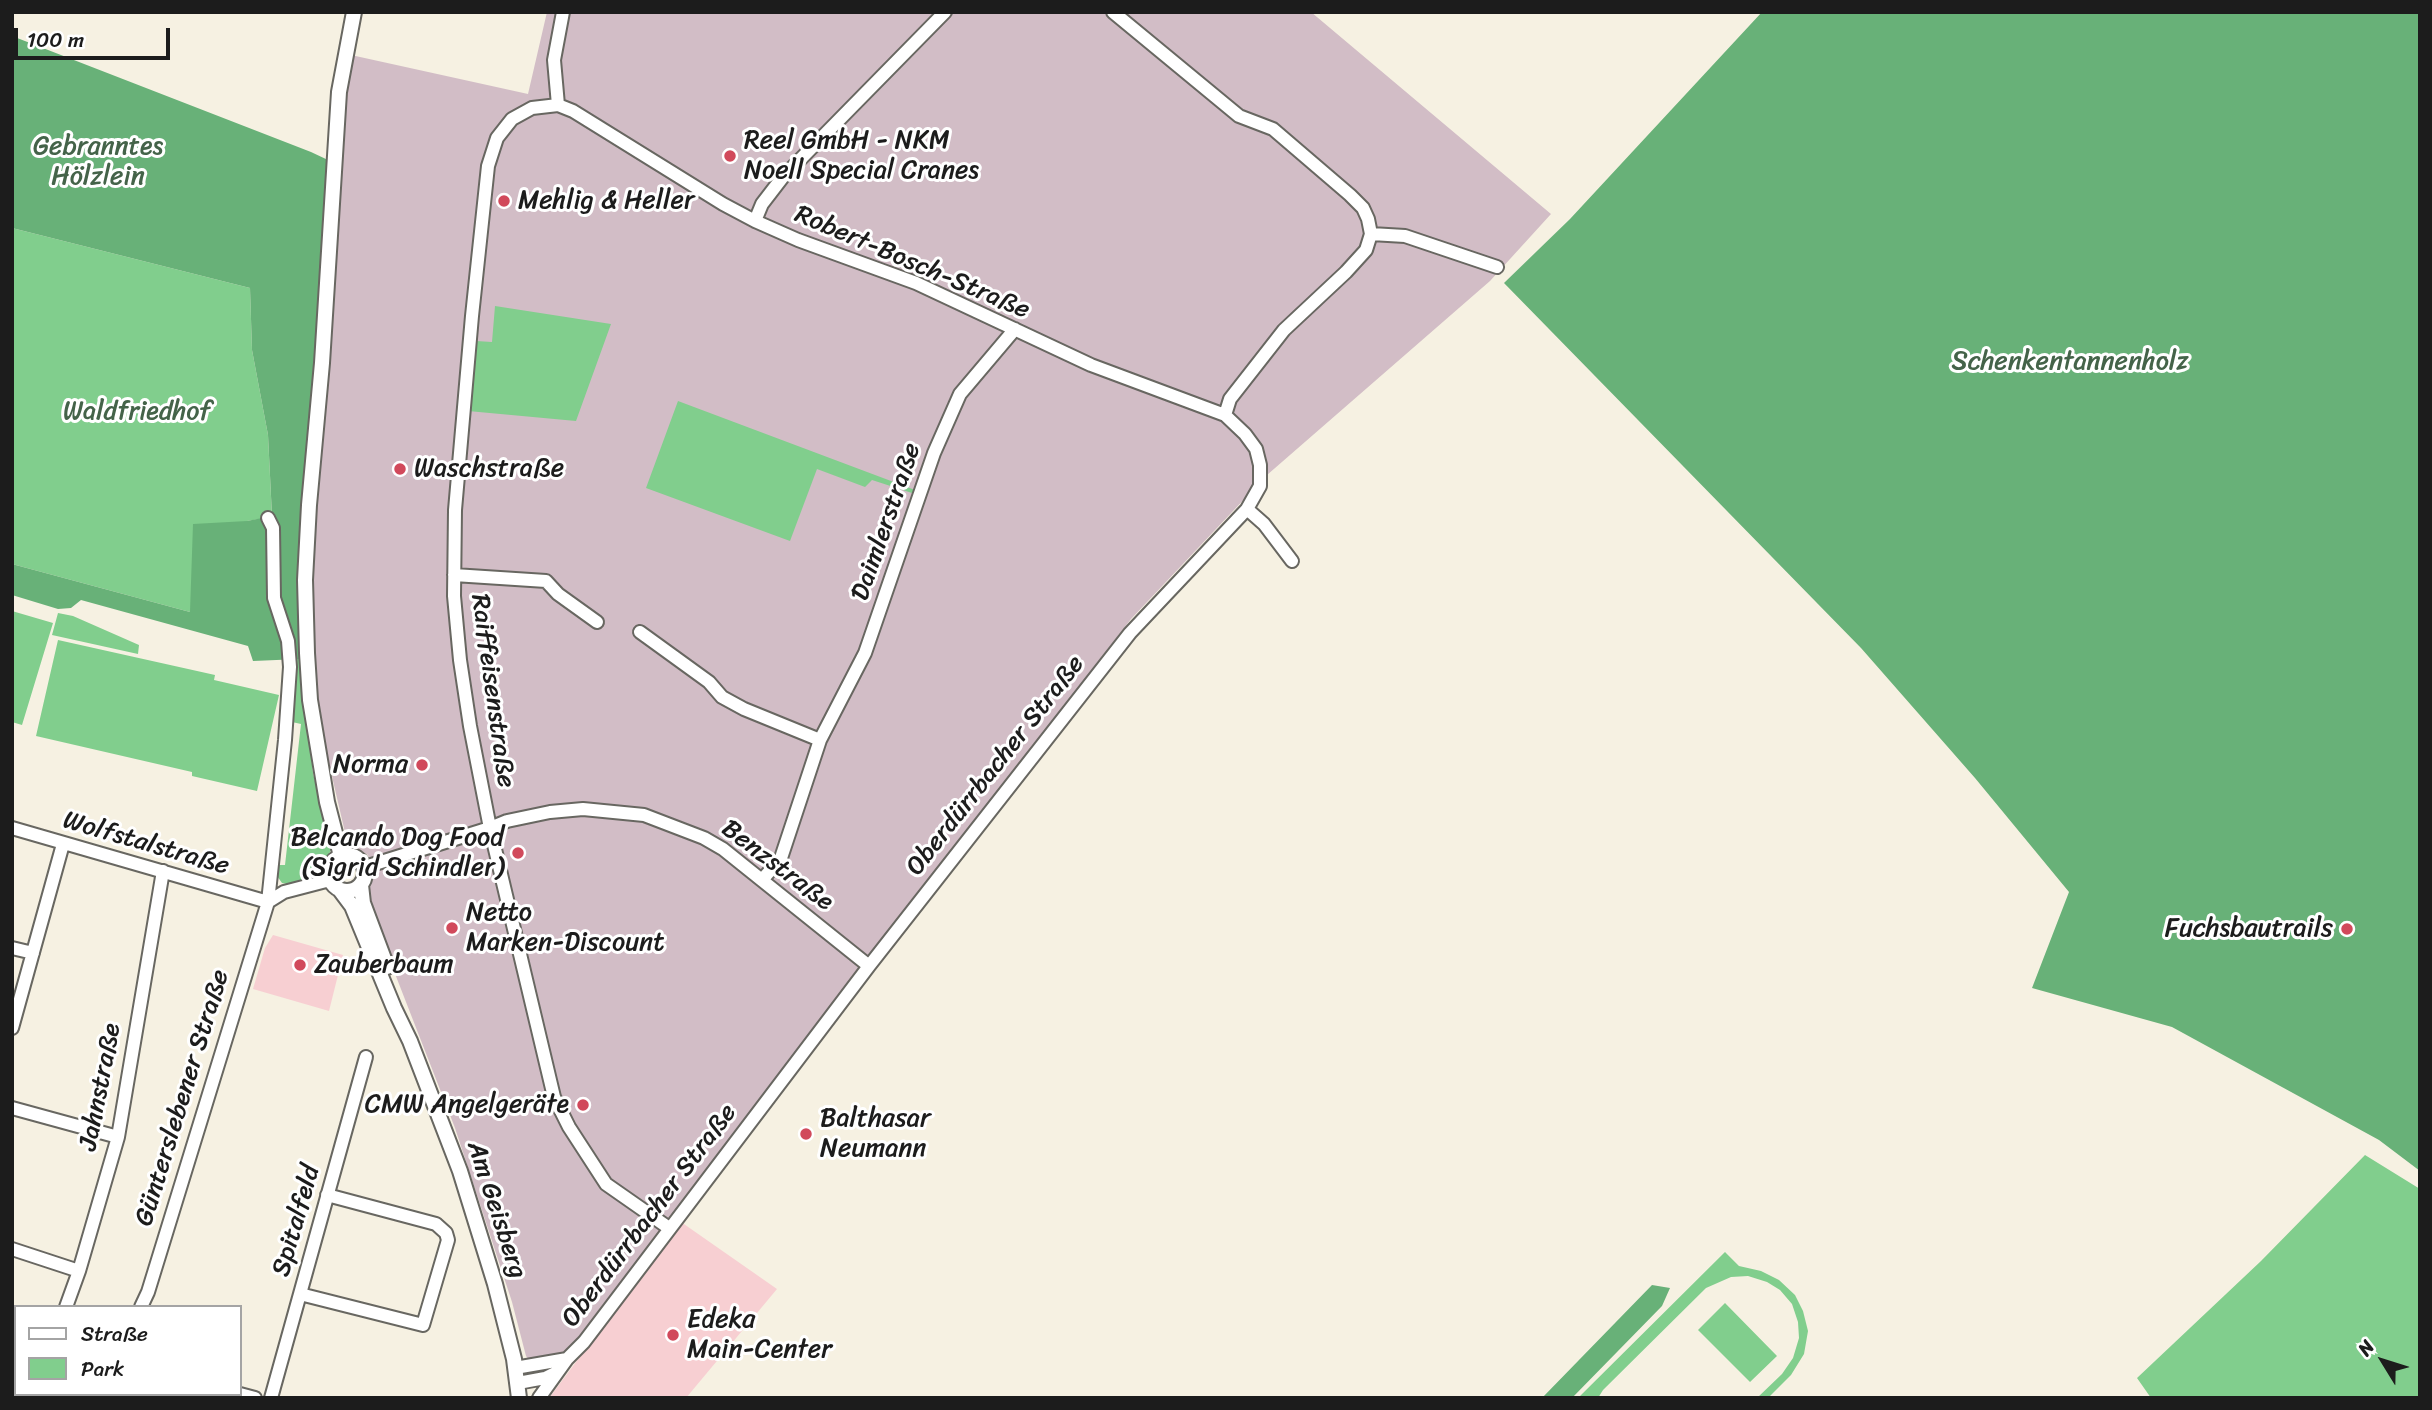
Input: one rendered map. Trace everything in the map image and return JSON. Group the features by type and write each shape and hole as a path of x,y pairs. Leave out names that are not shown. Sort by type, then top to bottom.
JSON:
{"street":[{"path":"341,856 317,749 306,653 305,580 339,92 354,12"},
{"path":"558,105 554,60 563,12"},
{"path":"755,221 762,204 782,178 945,12"},
{"path":"1113,12 1239,117 1273,129 1363,208 1371,234 1366,250 1359,258 1284,330 1230,399 1225,415"},
{"name":"Robert-Bosch-Straße","path":"558,105 573,111 755,221 797,240 916,283 1091,365 1225,415"},
{"name":"Raiffeisenstraße","path":"558,105 532,108 512,119 497,138 488,166 457,487 454,575 462,674 490,828 554,1097 569,1127 606,1184 669,1228"},
{"path":"1371,234 1405,236 1497,267"},
{"name":"Daimlerstraße","path":"762,880 781,858 820,740 865,653 934,453 960,394 1015,330"},
{"name":"Oberdürrbacher Straße","path":"539,1398 869,966 1130,633 1247,509 1260,486 1260,465 1256,449 1225,415"},
{"path":"1247,509 1264,524 1292,561"},
{"name":"Günterslebener Straße","path":"142,1305 268,902 290,667 288,641 274,598 273,528 268,518"},
{"path":"454,575 546,581 558,594 597,622"},
{"path":"640,632 709,682 722,697 744,709 820,740"},
{"name":"Benzstraße","path":"365,867 507,821 550,812 583,809 644,815 704,838 723,849 869,966"},
{"name":"Wolfstalstraße","path":"12,828 268,902"},
{"path":"12,1028 63,844"},
{"path":"268,902 284,892 335,885 353,890 361,885 366,873 365,867 354,856 341,856 330,866 335,885"},
{"name":"Jahnstraße","path":"67,1305 118,1137 163,872"},
{"name":"Am Geisberg","path":"335,885 352,906 410,1041 460,1171 495,1284 519,1390"},
{"name":"Am Geisberg","path":"361,885 363,903 401,1006 410,1041"},
{"path":"12,948 33,953"},
{"name":"Spitalfeld","path":"271,1398 366,1057"},
{"path":"12,1108 118,1137"},
{"path":"300,1294 422,1325 447,1240 446,1233 436,1224 327,1195"},
{"path":"12,1249 79,1271"},
{"name":"Oberdürrbacher Straße","path":"515,1368 567,1359"},
{"path":"519,1390 559,1371"}],"shaded area":[{"path":"547,12 1311,12 1551,214 1490,281 1267,475 1131,619 802,1044 569,1353 530,1361 526,1356 512,1302 455,1128 364,894 375,876 368,855 347,841 321,729 313,658 311,576 330,353 338,164 343,99 351,55 528,94"},
{"name":"Zauberbaum","path":"273,935 343,955 329,1011 253,989 265,948"},
{"path":"681,1222 777,1289 686,1398 549,1398"}],"green space":[{"name":"Schenkentannenholz","path":"1762,12 2420,12 2420,1171 2379,1140 2172,1027 2032,988 2069,892 1975,778 1861,648 1504,283 1570,219"},
{"name":"Gebranntes Hölzlein","path":"12,36 328,160 303,490 299,577 300,659 253,661 248,646 81,600 71,608 58,609 12,595 12,564 190,612 193,524 247,521 272,516 268,435 252,350 250,288 12,228"},
{"name":"Waldfriedhof","path":"12,228 250,288 252,350 268,435 272,517 247,521 190,612 12,564"},
{"path":"495,306 611,324 576,421 468,411 476,341 492,342"},
{"path":"678,401 915,490 912,493 872,480 865,487 817,469 790,541 646,488"},
{"path":"12,611 53,623 22,725 12,722"},
{"path":"58,613 73,616 139,645 138,654 52,635"},
{"path":"58,640 215,675 214,680 279,695 257,791 192,776 192,772 36,736"},
{"path":"295,659 300,659 313,773 331,850 322,868 293,885 282,883 277,876 279,865 285,865 301,724 292,722 296,688"},
{"path":"2365,1155 2420,1189 2420,1398 2151,1398 2137,1378 2261,1261"},
{"path":"1725,1252 1739,1266 1761,1271 1779,1280 1795,1295 1803,1311 1808,1331 1804,1354 1791,1375 1768,1398 1757,1398 1782,1374 1793,1358 1799,1338 1798,1322 1792,1304 1780,1290 1767,1282 1748,1276 1731,1277 1706,1288 1598,1398 1578,1398"},
{"path":"1652,1285 1670,1288 1662,1306 1572,1398 1542,1398"},
{"path":"1725,1303 1777,1356 1750,1382 1698,1330"}],"place":[{"name":"Reel GmbH - NKM Noell Special Cranes","path":"730,156"},
{"name":"Mehlig & Heller","path":"504,201"},
{"name":"Waschstraße","path":"400,469"},
{"name":"Norma","path":"422,765"},
{"name":"Belcando Dog Food (Sigrid Schindler)","path":"518,853"},
{"name":"Netto Marken-Discount","path":"452,928"},
{"name":"Fuchsbautrails","path":"2347,929"},
{"name":"Zauberbaum","path":"300,965"},
{"name":"CMW Angelgeräte","path":"583,1105"},
{"name":"Balthasar Neumann","path":"806,1134"},
{"name":"Edeka Main-Center","path":"673,1335"}]}
